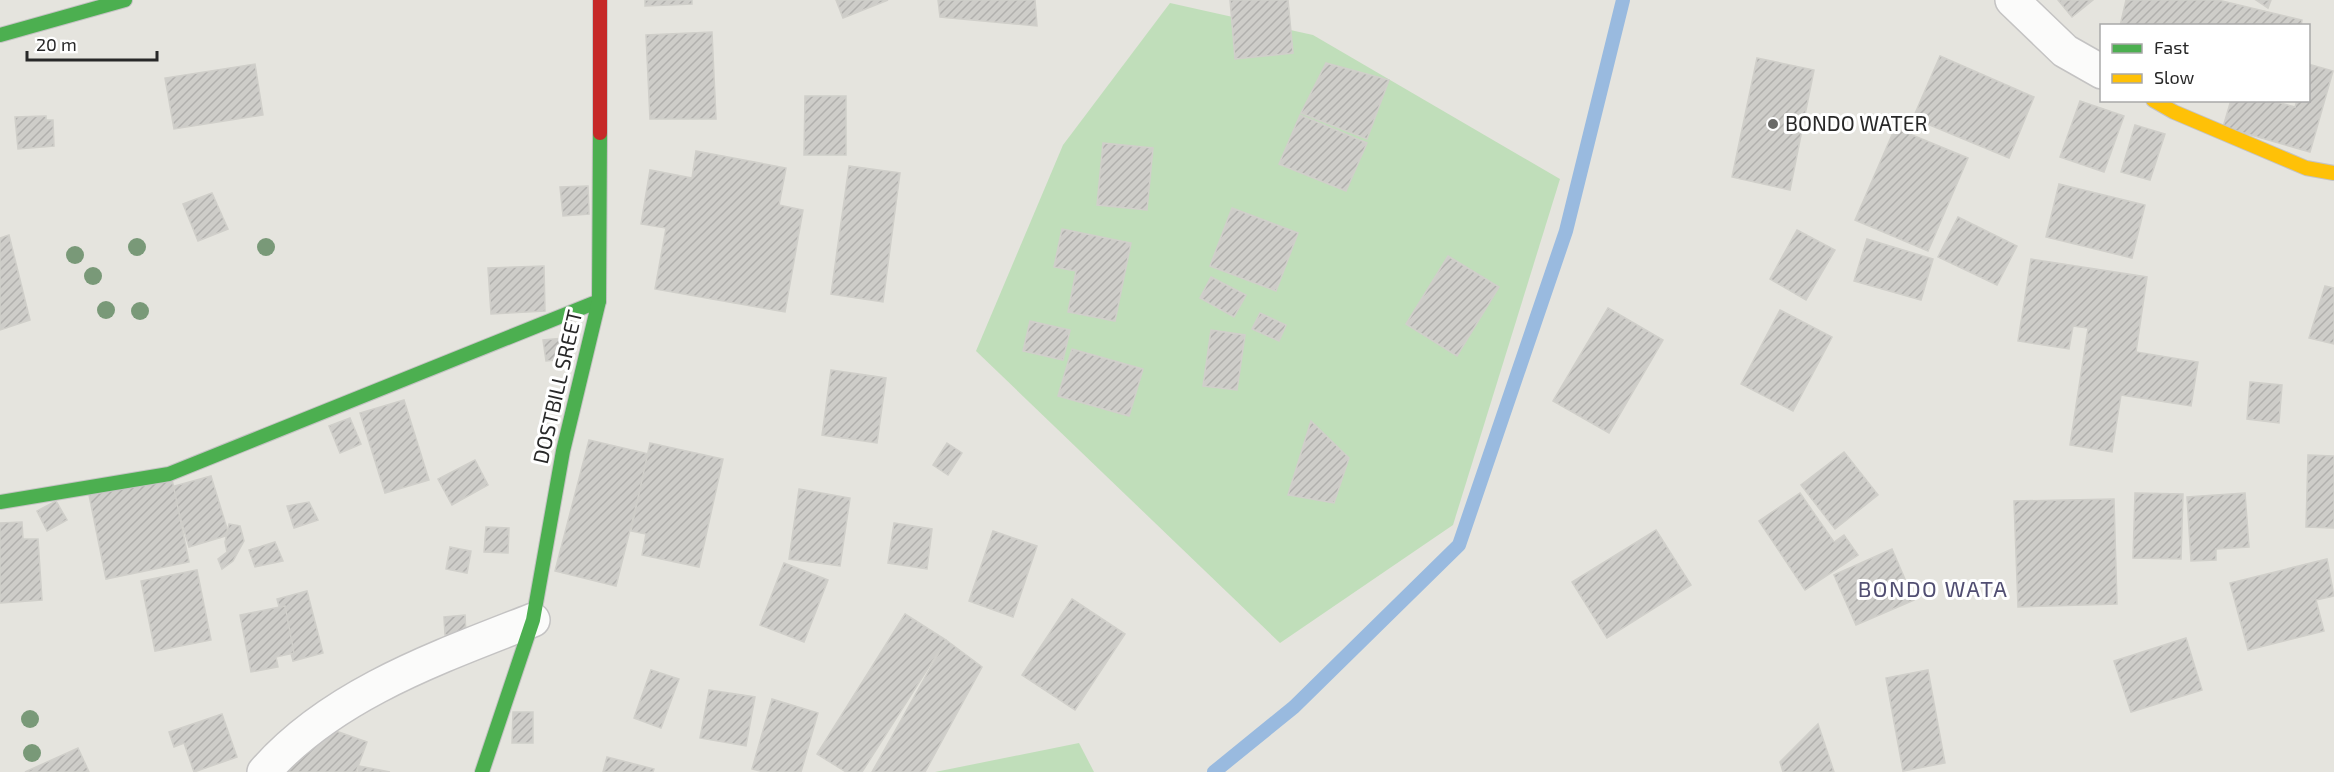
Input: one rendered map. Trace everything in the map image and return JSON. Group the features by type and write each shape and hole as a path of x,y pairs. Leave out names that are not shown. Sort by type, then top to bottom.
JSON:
{"street":[{"path":"0,35 78,11 125,0"},
{"name":"DOSTBILL SREET","path":"482,772 533,620 563,451 599,301 600,0"},
{"path":"2012,0 2065,51 2100,71"},
{"path":"2156,102 2174,112 2306,168 2334,173"},
{"path":"0,502 169,474 599,301"},
{"path":"264,772 279,755 317,722 395,679 533,620"}],"green space":[{"path":"1170,3 1313,35 1560,179 1453,525 1280,643 976,351 1063,145"},
{"path":"1079,743 1094,772 935,772"}],"building":[{"path":"645,0 692,0 692,4 645,6"},
{"path":"836,0 888,0 843,18"},
{"path":"938,0 1035,0 1037,26 940,17"},
{"path":"1230,0 1288,0 1293,53 1235,59"},
{"path":"2058,0 2093,0 2072,17"},
{"path":"2126,0 2218,0 2302,20 2301,24 2120,24"},
{"path":"2256,0 2271,0 2268,8"},
{"path":"712,32 716,119 650,119 646,35"},
{"path":"1940,56 2034,97 2009,158 1913,118"},
{"name":"BONDO WATER","path":"1757,58 1814,70 1790,190 1732,177"},
{"path":"1326,63 1389,80 1367,139 1301,113"},
{"path":"255,64 263,115 174,129 165,78"},
{"path":"2310,65 2333,71 2310,152 2223,127 2230,102 2277,102 2295,107 2296,102 2310,102"},
{"path":"805,96 846,96 846,155 804,155"},
{"path":"2080,101 2124,116 2104,172 2060,157"},
{"path":"1300,115 1367,143 1346,191 1279,164"},
{"path":"46,116 46,120 53,120 54,146 18,149 15,117"},
{"path":"2135,125 2165,134 2150,180 2121,172"},
{"path":"1895,128 1968,158 1928,251 1855,220"},
{"path":"1103,143 1153,148 1147,210 1097,205"},
{"path":"696,151 786,168 779,205 803,210 785,312 655,289 666,228 641,224 650,170 692,178"},
{"path":"849,166 900,173 883,302 831,294"},
{"path":"2059,184 2145,205 2132,258 2046,237"},
{"path":"588,186 589,214 563,216 560,187"},
{"path":"212,193 228,229 198,241 183,204"},
{"path":"1232,208 1298,233 1276,291 1210,266"},
{"path":"1958,217 2017,246 1997,285 1938,257"},
{"path":"1062,229 1131,243 1115,321 1068,312 1076,271 1054,267"},
{"path":"1797,230 1835,250 1806,300 1770,279"},
{"path":"9,235 30,320 0,330 0,238"},
{"path":"1867,239 1933,259 1921,300 1854,281"},
{"path":"1448,256 1499,287 1457,356 1406,324"},
{"path":"2031,259 2147,277 2136,352 2198,362 2191,406 2121,395 2112,452 2070,445 2088,328 2073,326 2069,349 2018,341"},
{"path":"544,266 545,311 491,314 488,268"},
{"path":"1211,277 1246,295 1234,317 1200,298"},
{"path":"2325,286 2334,288 2334,344 2309,338"},
{"path":"1608,308 1663,340 1609,433 1553,401"},
{"path":"1780,310 1832,337 1793,411 1741,384"},
{"path":"1260,313 1286,325 1279,341 1252,329"},
{"path":"1030,321 1070,330 1063,360 1023,351"},
{"path":"1211,330 1245,335 1237,390 1203,386"},
{"path":"564,338 567,359 546,361 543,340"},
{"path":"1072,349 1143,369 1129,416 1058,396"},
{"path":"831,370 886,378 877,443 822,435"},
{"path":"2250,382 2282,385 2279,423 2247,419"},
{"path":"404,400 429,480 385,493 360,413"},
{"path":"350,418 361,444 340,453 329,426"},
{"path":"1311,421 1349,458 1334,503 1288,495"},
{"path":"589,440 649,454 616,586 555,571"},
{"path":"650,443 723,459 699,567 642,555 646,534 631,531"},
{"path":"947,443 962,453 948,475 933,465"},
{"path":"1844,452 1878,495 1835,529 1801,485"},
{"path":"2308,455 2334,456 2334,528 2306,527"},
{"path":"475,460 488,485 452,505 438,479"},
{"path":"211,476 229,535 189,547 171,487"},
{"path":"172,479 189,562 106,579 89,495"},
{"path":"799,489 850,498 840,566 789,559"},
{"path":"1800,493 1834,542 1844,535 1858,555 1805,590 1759,521"},
{"path":"2135,493 2183,494 2181,559 2133,558"},
{"path":"2245,493 2249,547 2216,549 2216,560 2191,561 2187,497"},
{"path":"2114,499 2117,604 2018,607 2014,501"},
{"path":"56,501 67,520 47,531 37,511"},
{"path":"309,502 318,520 294,528 287,506"},
{"path":"22,522 23,539 38,539 42,600 0,603 0,523"},
{"path":"894,523 932,529 927,569 888,563"},
{"path":"229,524 240,526 244,541 233,561 222,569 218,559 227,552 225,542"},
{"path":"486,527 509,528 508,553 484,552"},
{"path":"1656,530 1691,585 1607,638 1572,582"},
{"path":"993,531 1037,546 1013,617 969,601"},
{"path":"275,542 283,561 255,567 249,550"},
{"path":"450,547 471,551 467,573 446,569"},
{"path":"1892,549 1914,600 1856,625 1834,575"},
{"path":"2327,559 2334,596 2316,600 2324,631 2248,650 2230,583"},
{"path":"784,563 828,580 804,642 760,625"},
{"path":"197,570 211,640 155,651 141,581"},
{"path":"307,591 323,653 293,661 277,599"},
{"path":"1072,599 1125,634 1075,710 1022,675"},
{"path":"285,606 294,653 276,657 278,667 251,672 240,615"},
{"path":"905,614 946,640 862,772 846,772 817,754"},
{"path":"465,615 466,634 445,635 444,617"},
{"path":"2186,638 2202,690 2131,712 2114,661"},
{"path":"946,640 982,667 925,772 872,772"},
{"path":"651,670 679,679 661,728 634,718"},
{"path":"1928,670 1945,763 1903,771 1886,678"},
{"path":"709,690 755,697 746,746 700,738"},
{"path":"772,699 818,713 801,772 764,772 752,769"},
{"path":"513,712 533,712 533,743 512,743"},
{"path":"222,714 237,757 194,772 184,743 174,747 169,732"},
{"path":"1818,724 1834,772 1783,772 1780,762"},
{"path":"319,725 367,742 356,772 286,772"},
{"path":"78,748 89,772 25,772"},
{"path":"607,757 654,769 653,772 603,772"},
{"path":"359,766 390,772 358,772"}],"waterway":[{"path":"1214,772 1294,707 1459,545 1566,231 1623,0"}],"traffic: fast":[{"path":"0,35 125,0"},
{"path":"482,772 533,620 563,451 599,301 600,133"},
{"path":"0,502 169,474 599,301"}],"traffic: slow":[{"path":"2156,102 2174,112 2306,168 2334,173"}],"traffic: jam":[{"path":"600,0 600,133"}],"place":[{"name":"BONDO WATER","path":"1773,124"}],"district":[{"name":"BONDO WATA","path":"1933,589"}]}
